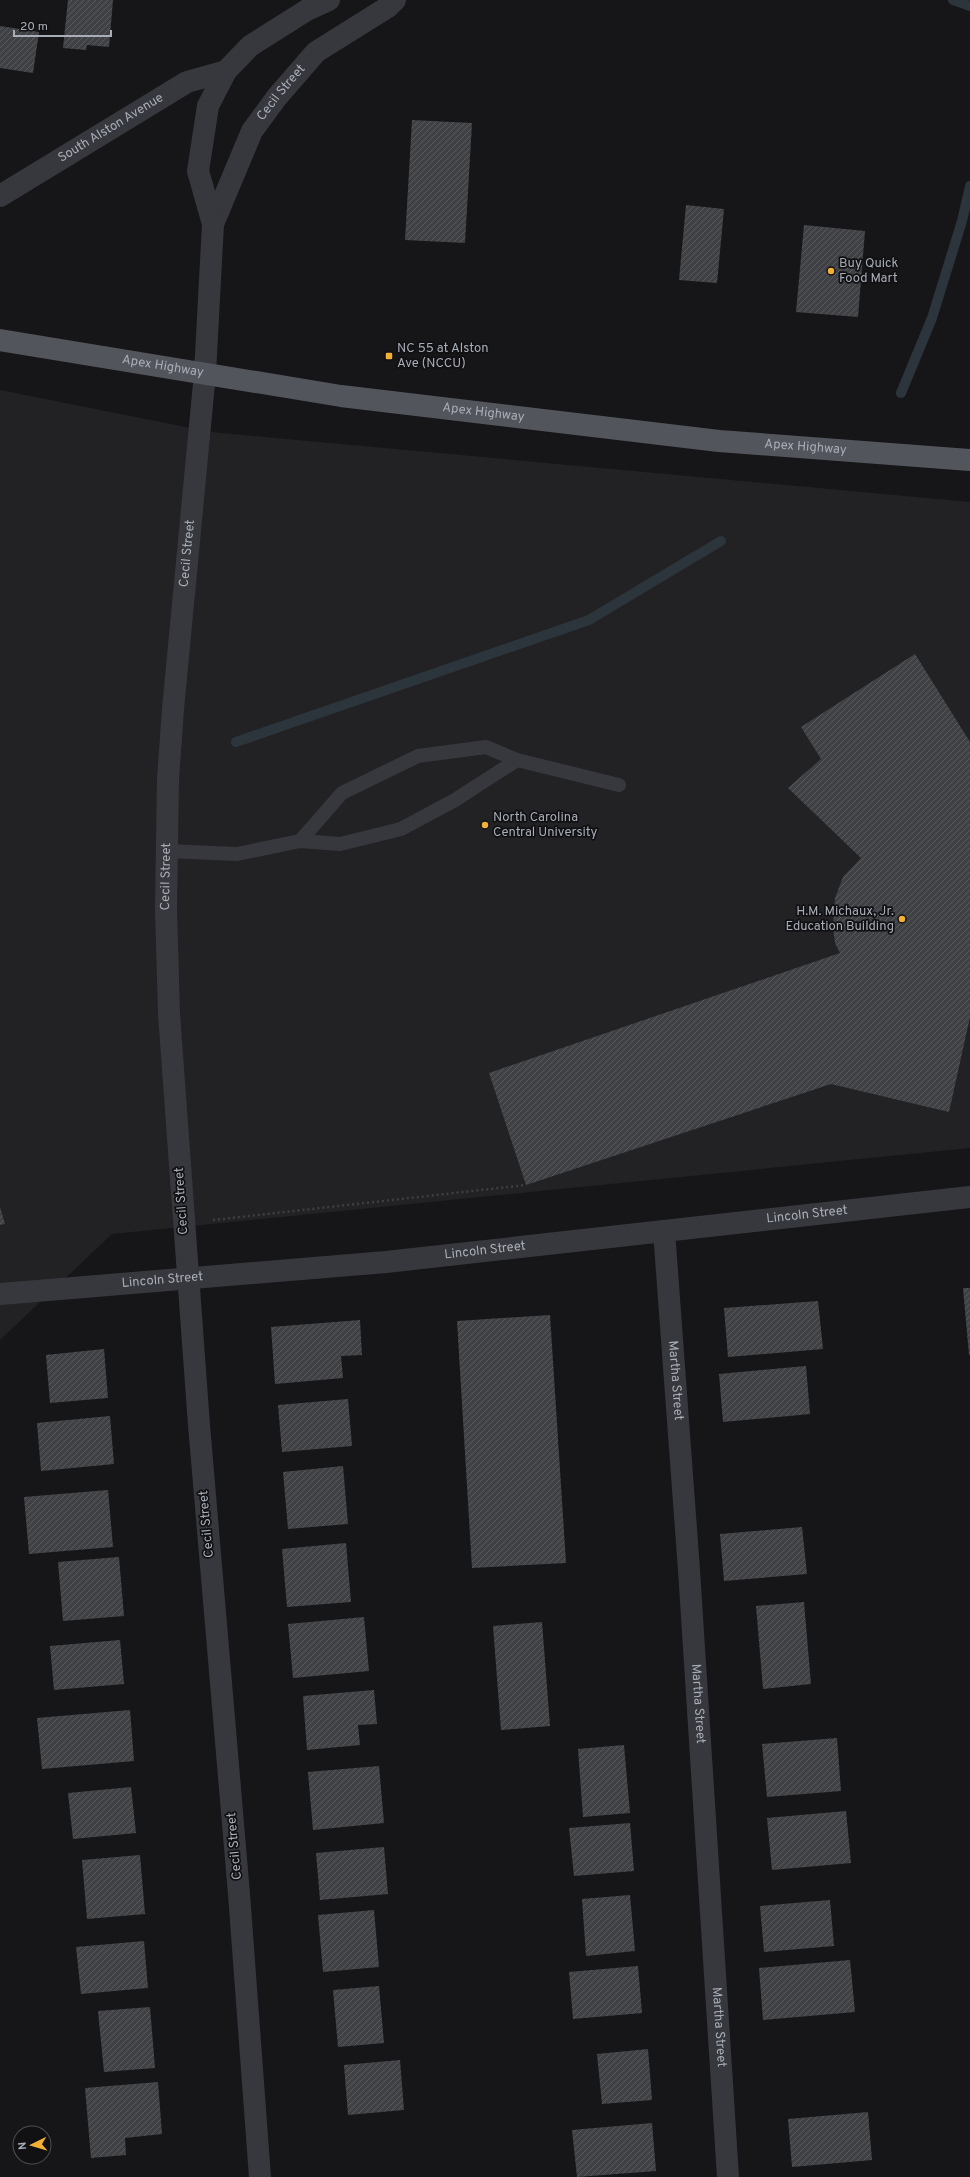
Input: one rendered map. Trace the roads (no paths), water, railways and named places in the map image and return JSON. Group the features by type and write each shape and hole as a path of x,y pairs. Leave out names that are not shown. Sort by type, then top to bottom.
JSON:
{"main road":[{"name":"Apex Highway","path":"0,340 341,396 608,429 719,441 970,460"}],"street":[{"name":"Cecil Street","path":"260,2177 239,1894 188,1279 169,1014 166,909 168,779 173,709 205,373 213,224 198,171 208,106 226,71 250,46 307,10 329,0"},
{"name":"Cecil Street","path":"213,224 252,131 277,97 316,52 388,6 394,0"},
{"name":"South Alston Avenue","path":"0,196 187,82 226,71"},
{"name":"Lincoln Street","path":"0,1294 386,1262 970,1197"},
{"name":"Martha Street","path":"664,1231 689,1570 728,2177"}],"lane":[{"path":"300,841 342,793 418,756 486,747 516,760 619,785"},
{"path":"167,851 237,854 300,841 340,844 401,828 455,800 516,760"}],"waterway":[{"path":"953,0 970,6"},
{"path":"901,393 932,318 962,221 970,186"},
{"path":"236,742 589,620 721,541"}],"place":[{"name":"Buy Quick Food Mart","path":"831,271"},
{"name":"NC 55 at Alston Ave (NCCU)","path":"389,356"},
{"name":"North Carolina Central University","path":"485,825"},
{"name":"H.M. Michaux, Jr. Education Building","path":"902,919"}]}
